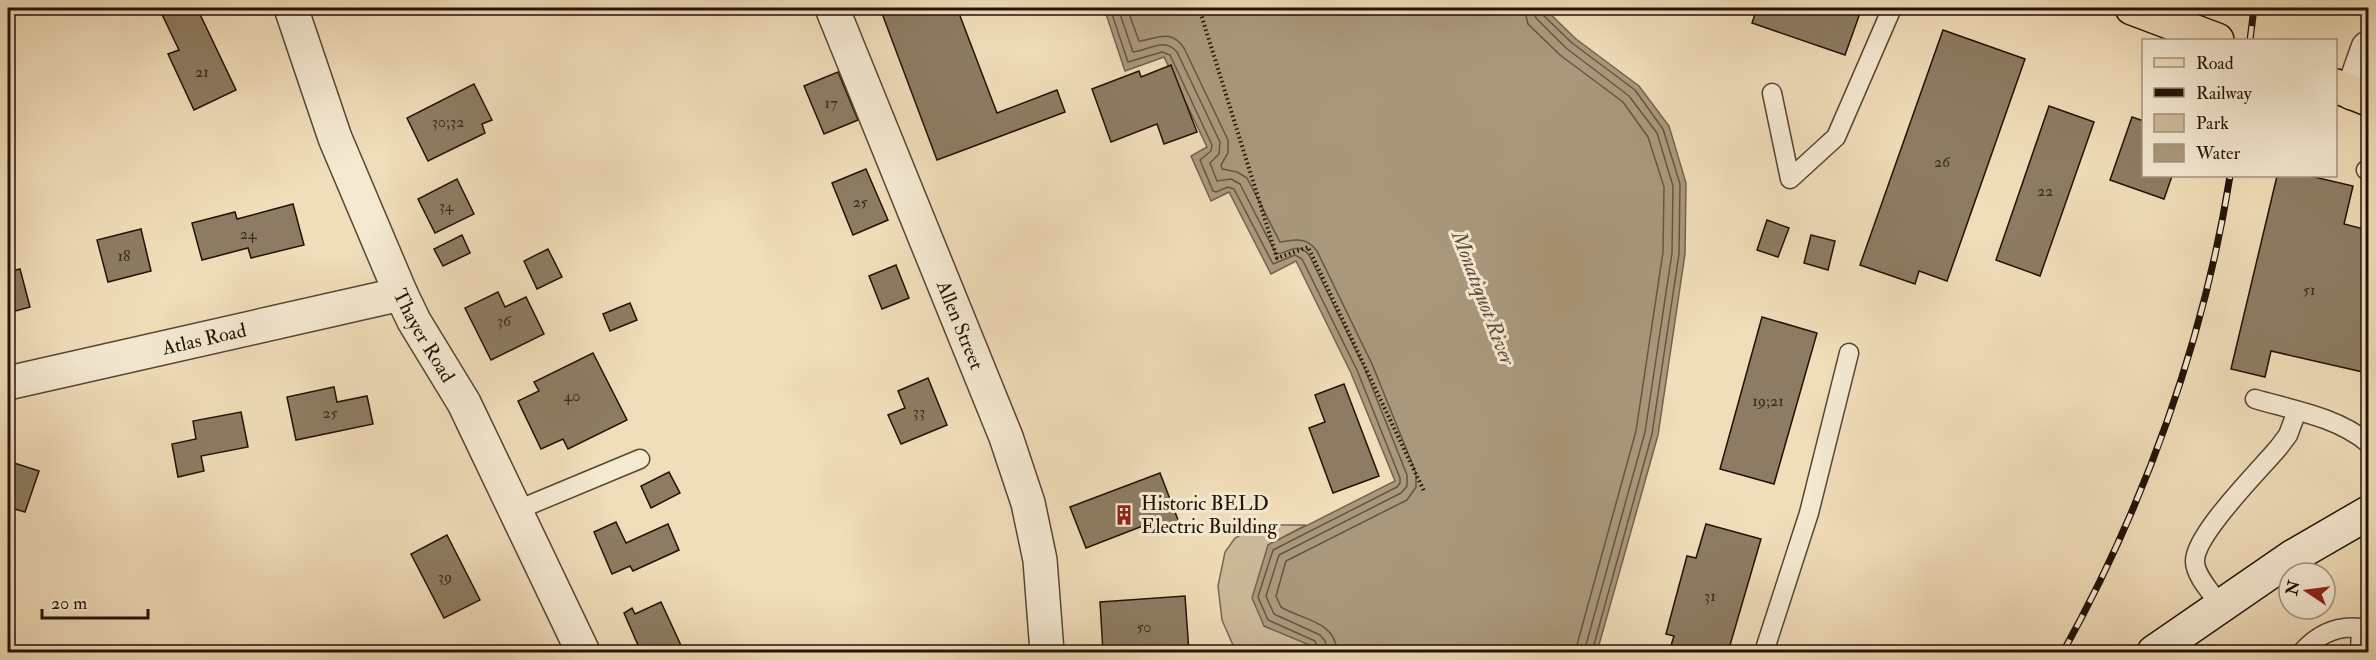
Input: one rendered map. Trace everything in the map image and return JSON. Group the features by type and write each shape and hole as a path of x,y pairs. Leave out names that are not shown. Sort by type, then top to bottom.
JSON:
{"main road":[{"path":"2132,8 2213,39"}],"street":[{"name":"Thayer Road","path":"291,8 335,138 401,294 414,321 464,403 583,652"},
{"name":"Allen Street","path":"832,8 1006,437 1028,503 1040,560 1047,652"},
{"path":"2352,93 2368,48"},
{"name":"Atlas Road","path":"8,383 401,294"},
{"path":"2169,648 2220,605 2292,557 2368,513"}],"lane":[{"path":"1772,93 1790,179 1836,137 1892,8"},
{"path":"1764,652 1809,513 1849,353"},
{"path":"2255,399 2341,426 2368,441"},
{"path":"2220,605 2198,572 2195,563 2198,547 2209,529 2279,447 2293,424 2297,411"},
{"path":"516,511 640,459"},
{"path":"2302,652 2318,636 2351,627 2361,628 2360,652"}],"path":[{"path":"1200,8 1277,258 1308,247 1424,491"}],"green space":[{"path":"1260,525 1306,525 1268,545 1264,626 1313,646 1315,652 1236,652 1222,620 1218,586 1225,552 1235,538"}],"water":[{"name":"Monatiquot River","path":"1104,8 1544,8 1576,39 1639,86 1669,126 1686,183 1685,254 1658,435 1597,652 1315,652 1312,646 1264,626 1252,598 1268,545 1395,481 1351,373 1296,261 1271,274 1229,192 1211,201 1191,156 1207,147 1164,57 1125,71"}],"building":[{"path":"159,8 197,8 236,90 194,110 168,54 179,50"},
{"path":"880,8 957,8 997,113 1057,90 1065,112 937,160"},
{"path":"1757,8 1844,8 1860,13 1845,55 1752,23"},
{"path":"1943,30 2025,59 1947,281 1919,271 1915,284 1860,265"},
{"path":"1171,65 1197,132 1164,144 1157,124 1111,142 1092,89 1139,71 1141,77"},
{"path":"838,72 858,120 824,134 804,86"},
{"path":"474,84 492,120 482,124 485,133 428,161 407,118"},
{"path":"2049,106 2094,122 2040,276 1996,260"},
{"path":"2132,117 2142,120 2142,177 2172,177 2164,199 2110,180"},
{"path":"866,169 888,220 853,235 832,183"},
{"path":"2277,177 2314,177 2353,186 2344,224 2368,230 2368,350 2363,372 2271,351 2265,377 2231,369"},
{"path":"457,179 474,214 435,233 418,199"},
{"path":"293,204 304,245 251,258 248,248 202,260 192,223 235,212 237,219"},
{"path":"1767,220 1789,228 1778,257 1757,250"},
{"path":"141,229 151,271 108,282 97,240"},
{"path":"462,235 470,253 443,266 434,249"},
{"path":"1811,235 1835,241 1828,270 1804,263"},
{"path":"548,249 562,277 537,289 524,261"},
{"path":"896,265 909,298 882,309 869,276"},
{"path":"20,269 30,307 8,313 8,272"},
{"path":"498,292 505,307 526,297 544,334 491,360 465,308"},
{"path":"630,303 637,320 610,331 603,314"},
{"path":"1762,317 1817,333 1774,484 1720,469"},
{"path":"593,353 627,420 568,449 563,439 541,449 518,401 539,391 534,382"},
{"path":"928,378 947,425 901,444 888,415 905,408 898,391"},
{"path":"1344,384 1379,476 1333,493 1309,428 1325,422 1315,395"},
{"path":"334,387 337,402 367,396 373,424 296,440 287,397"},
{"path":"241,412 248,447 201,456 204,471 178,477 172,444 196,439 193,421"},
{"path":"8,461 39,471 25,512 8,507"},
{"path":"669,472 680,493 651,508 641,486"},
{"name":"Historic BELD Electric Building","path":"1160,473 1180,525 1158,534 1153,522 1086,548 1070,507"},
{"path":"616,522 626,543 668,524 679,550 633,571 630,566 612,574 594,532"},
{"path":"1706,524 1761,539 1728,652 1669,652 1674,636 1666,634 1687,556 1696,558"},
{"path":"447,535 480,600 444,618 411,554"},
{"path":"1185,596 1189,652 1103,652 1100,602"},
{"path":"661,602 684,652 641,652 624,613 632,608 635,614"}],"railway":[{"path":"2250,39 2254,8"},
{"path":"2063,652 2120,539 2167,421 2204,299 2219,238 2230,177"}],"place":[{"name":"Historic BELD Electric Building","path":"1124,515"}]}
